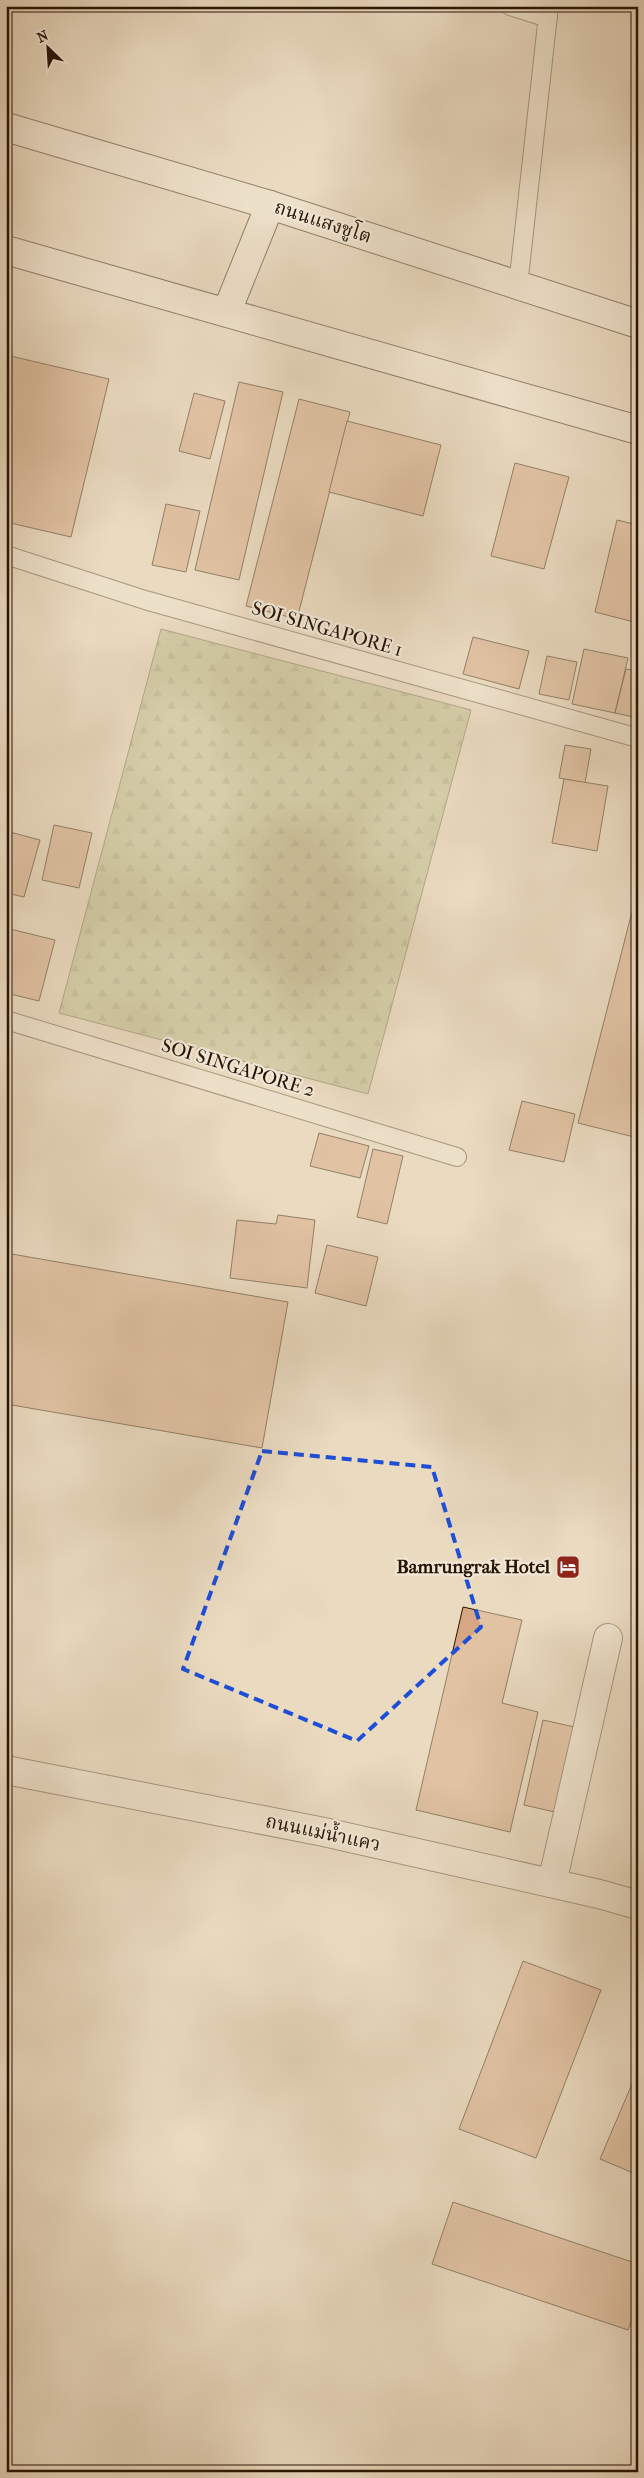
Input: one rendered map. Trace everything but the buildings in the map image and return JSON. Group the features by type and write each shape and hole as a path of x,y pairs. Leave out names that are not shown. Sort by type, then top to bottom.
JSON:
{"main road":[{"name":"ถนนแสงชูโต","path":"6,127 270,205 638,324"},
{"path":"227,311 270,205"},
{"path":"6,250 227,311 638,430"},
{"path":"552,1883 608,1638"},
{"name":"ถนนแม่น้ำแคว","path":"6,1770 324,1832 552,1883 638,1905"}],"lane":[{"path":"510,6 548,12 518,286"},
{"name":"SOI SINGAPORE 1","path":"6,555 145,600 638,738"},
{"name":"SOI SINGAPORE 2","path":"6,1020 457,1157"}],"highlighted area":[{"path":"262,1451 432,1467 481,1627 357,1741 183,1669"}],"green space":[{"path":"161,629 471,710 368,1094 59,1013"}],"place":[{"name":"Bamrungrak Hotel","path":"568,1567"}]}
